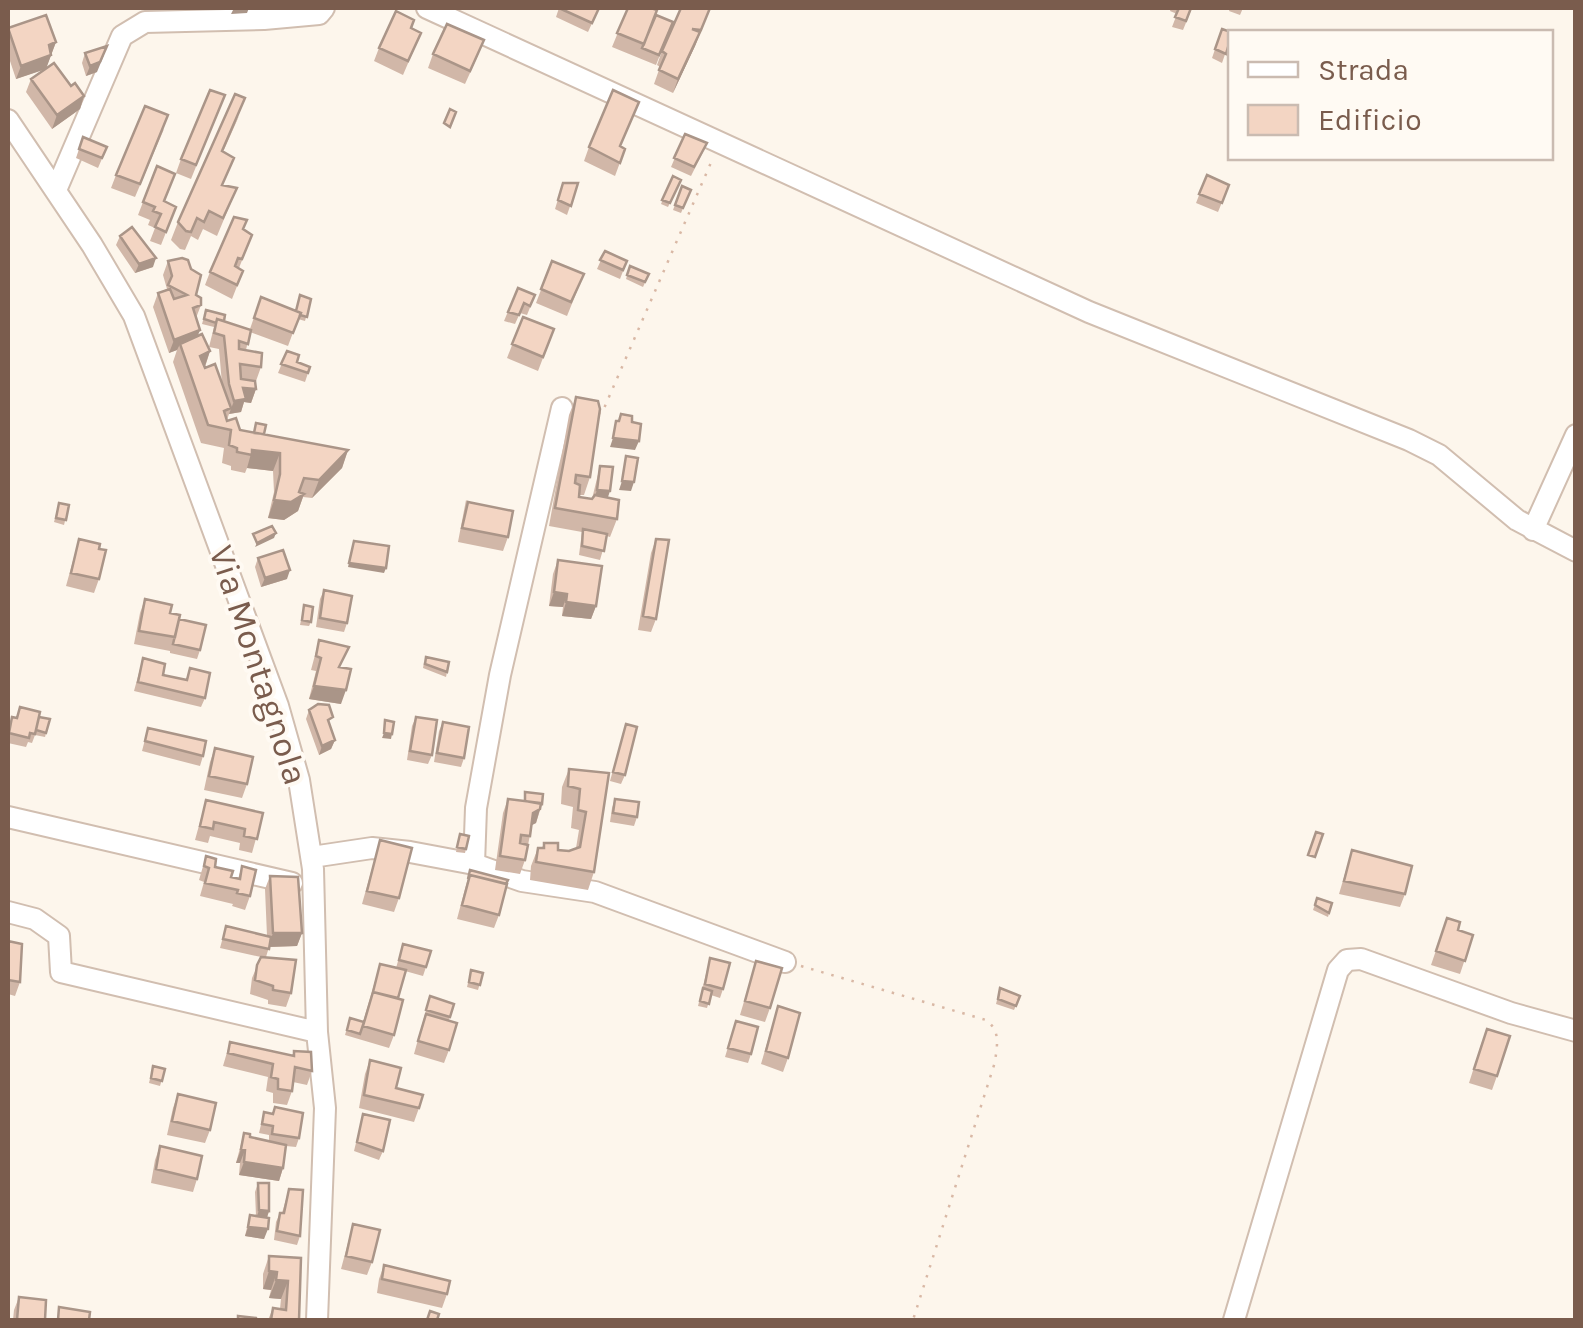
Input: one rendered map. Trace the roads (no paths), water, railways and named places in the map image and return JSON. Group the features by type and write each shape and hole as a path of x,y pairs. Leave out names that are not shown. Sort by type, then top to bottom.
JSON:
{"street":[{"path":"56,190 122,36 132,27 145,22 319,14 324,8"},
{"path":"428,8 1088,312 1409,440 1440,455 1517,520 1576,551"},
{"name":"Via Montagnola","path":"8,120 134,316 278,706 299,780 312,858 318,1032 325,1108 317,1320"},
{"path":"474,864 476,808 500,675 562,408"},
{"path":"1533,530 1576,435"},
{"path":"8,817 313,888"},
{"path":"312,858 372,848 474,864 522,880 595,892 785,962"},
{"path":"8,912 35,919 59,936 61,972 318,1032"},
{"path":"1234,1320 1338,970 1347,960 1361,959 1511,1013 1576,1031"}]}
